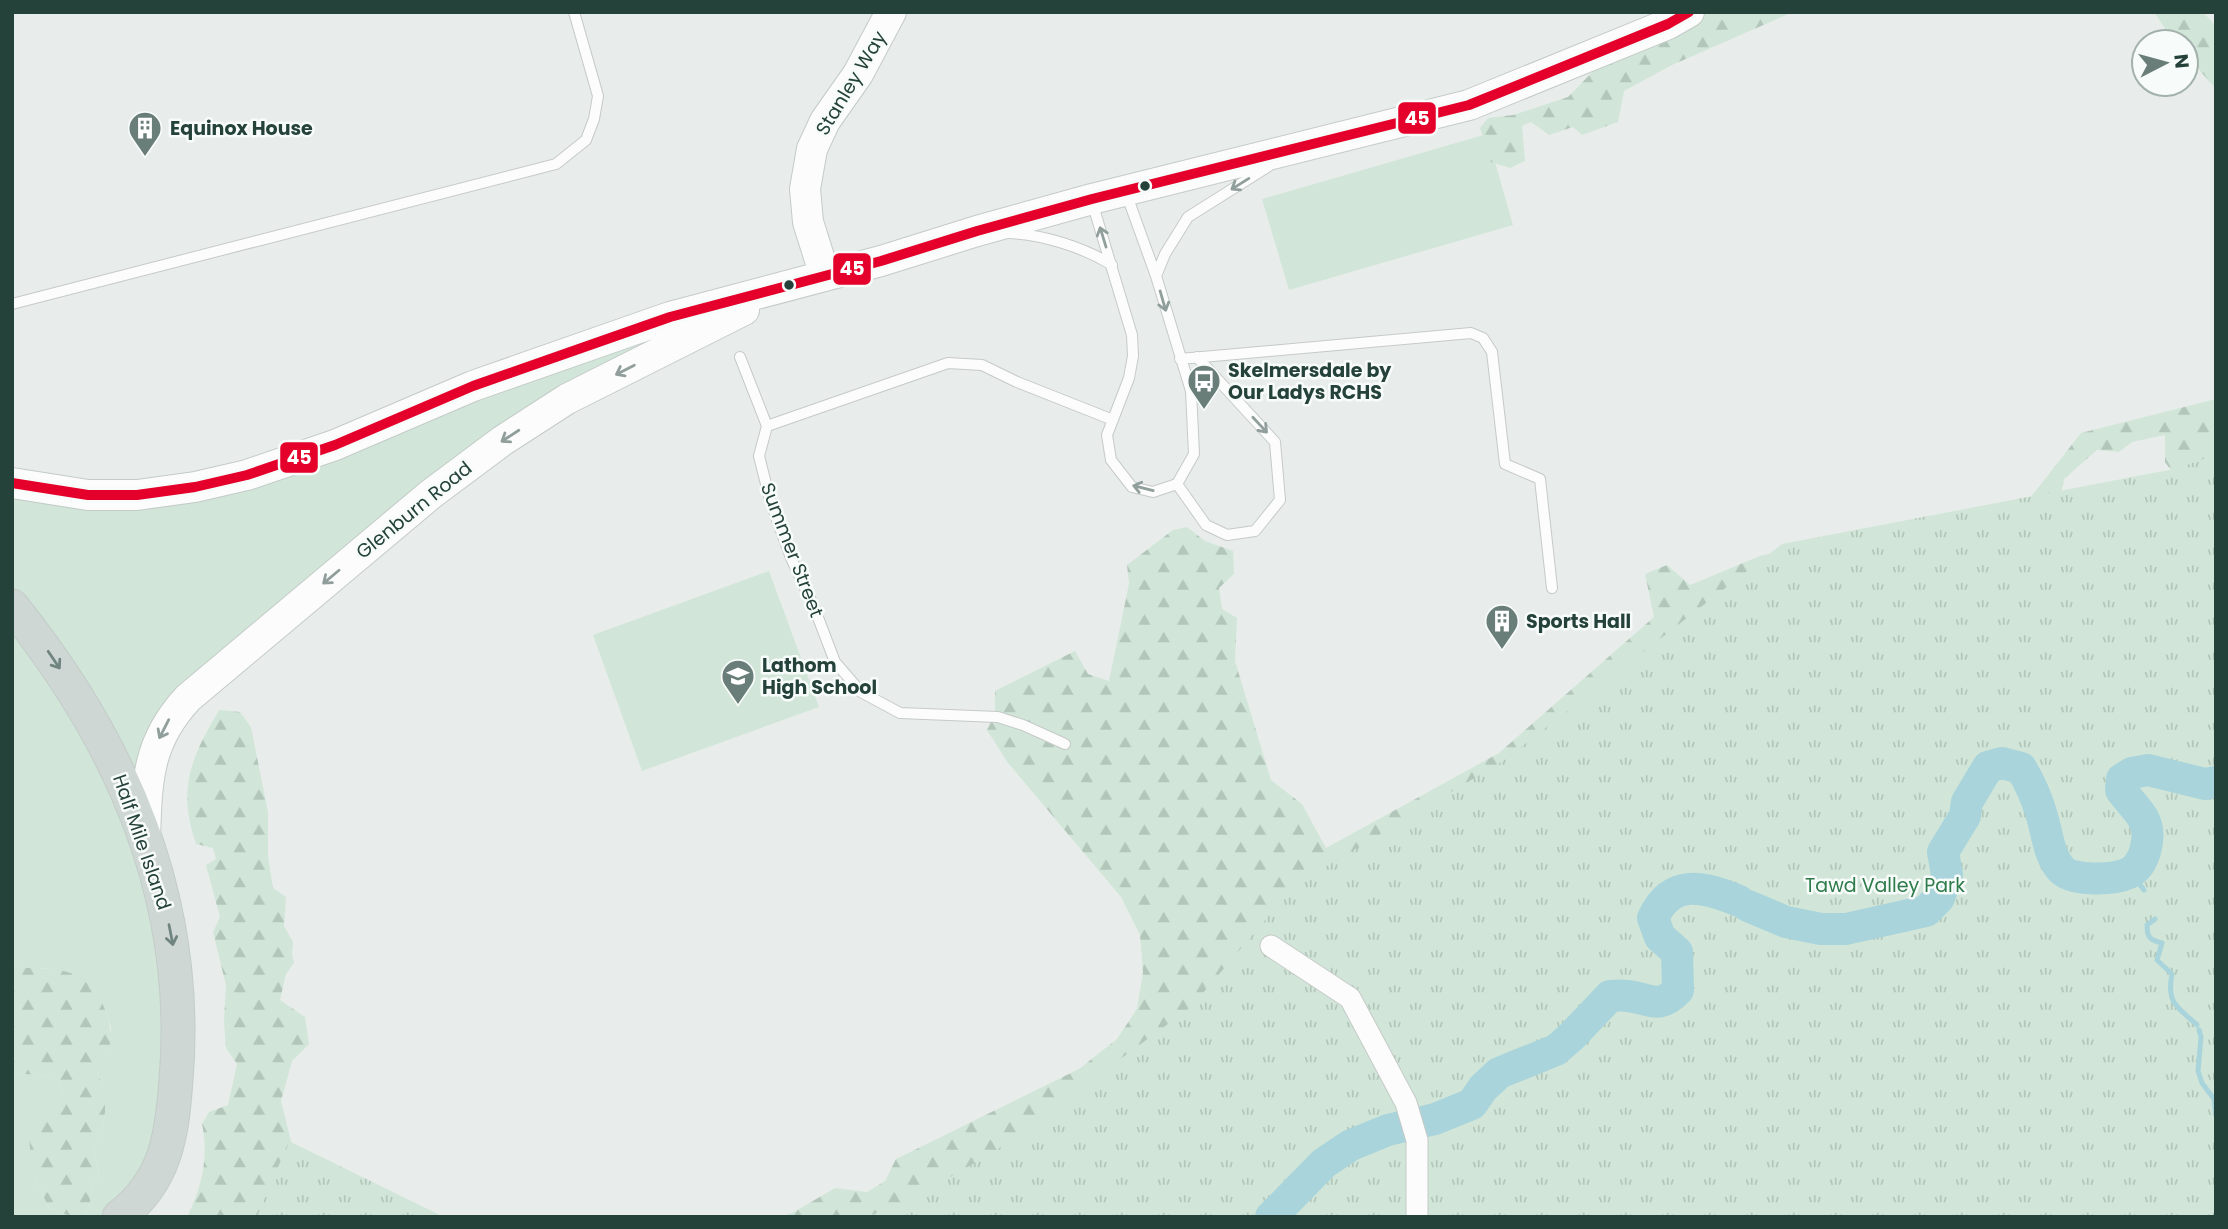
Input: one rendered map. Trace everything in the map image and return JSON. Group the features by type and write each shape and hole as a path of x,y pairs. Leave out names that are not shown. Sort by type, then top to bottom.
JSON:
{"main road":[{"name":"Half Mile Island","path":"12,606 44,646 82,703 117,767 163,895 175,953 179,1007 178,1063 174,1114 167,1150 157,1175 143,1195 119,1217"},
{"path":"139,1217 157,1175"}],"street":[{"name":"Stanley Way","path":"811,280 805,189 812,149 825,121 858,74 891,12"},
{"name":"Glenburn Road","path":"12,483 88,495 137,495 195,487 247,475 335,444 473,386 670,317 881,261 1092,199 1469,105 1668,24 1689,12"},
{"name":"Glenburn Road","path":"145,839 147,792 152,759 161,734 180,706 222,668 430,494 502,440 567,399 811,280"},
{"path":"1271,946 1350,998 1406,1103 1417,1140 1418,1217"}],"lane":[{"path":"12,304 556,164 586,140 594,119 598,96 575,12"},
{"path":"1156,276 1165,254 1188,217 1298,147"},
{"path":"1092,199 1132,335 1133,356 1129,378 1107,435 1111,460 1132,487 1153,492 1177,484 1194,454 1191,391 1156,276 1125,191"},
{"path":"977,231 1021,234 1053,241 1094,254 1112,265"},
{"path":"1180,359 1471,333 1483,338 1492,352 1505,464 1539,479 1552,588"},
{"path":"740,356 767,426 948,363 982,365 1017,382 1113,420"},
{"path":"1177,484 1206,524 1227,535 1255,531 1280,500 1275,442 1197,358"},
{"name":"Summer Street","path":"767,426 759,456 770,500 791,558 835,662 861,692 900,713 998,717 1065,744"}],"green space":[{"path":"1705,12 1793,12 1672,65 1624,91 1618,122 1582,135 1573,127 1549,135 1531,122 1522,126 1525,161 1510,168 1491,162 1480,128 1488,118 1513,115 1568,97 1606,58"},
{"path":"2154,12 2203,12 2216,26 2216,89 2200,71 2200,28 2165,28"},
{"path":"1487,134 1513,225 1289,290 1262,199"},
{"path":"671,329 199,676 139,778 39,618 12,588 12,494 68,502 393,431"},
{"name":"Tawd Valley Park","path":"2216,399 2216,491 2173,473 2165,462 2165,435 2132,442 2119,452 2097,450 2064,479 2059,505 2216,1217 781,1217 835,1188 867,1192 885,1181 896,1159 1079,1069 1117,1039 1137,1009 1143,972 1140,935 1121,897 1008,763 987,730 995,714 995,691 1075,651 1088,674 1109,681 1129,584 1127,565 1173,530 1187,527 1205,541 1233,551 1234,574 1219,588 1222,609 1237,618 1235,661 1271,780 1302,804 1326,848 1499,753 1654,617 1645,574 1667,565 1690,585 1760,556 2027,502 2081,433"},
{"name":"Tawd Valley Park","path":"2216,454 2216,1217 867,1217 919,1195 997,1150 1191,1007 1295,885 1503,761 1782,544 2179,468"},
{"path":"769,571 819,707 642,771 593,635"},
{"path":"12,624 115,793 156,932 167,1048 151,1162 108,1212 100,1217 84,1217 99,1173 94,1148 102,1132 105,1112 105,1088 97,1073 108,1055 111,1027 104,1006 75,975 46,968 17,968 12,956"},
{"path":"219,710 240,712 251,727 268,812 268,857 273,888 286,897 284,926 293,942 294,963 286,974 280,1000 305,1017 309,1044 292,1061 281,1101 293,1149 396,1217 187,1217 203,1171 205,1148 202,1124 209,1112 228,1105 237,1064 226,1048 226,985 213,932 220,917 206,865 216,859 213,848 196,844 188,806 194,759"},
{"path":"12,956 17,968 47,968 76,975 85,981 100,999 109,1021 108,1055 97,1073 105,1088 102,1132 94,1148 99,1173 84,1217 49,1208 33,1174 28,1131 39,1113 49,1114 63,1091 60,1081 48,1076 12,1073"},
{"path":"12,1073 48,1076 60,1081 63,1092 33,1174 49,1208 69,1217 12,1217"},
{"path":"289,1141 444,1217 257,1217"}],"waterway":[{"path":"1748,906 1786,922 1821,929 1846,929 1926,911 1939,898 1947,875 1943,852 1965,816 1967,802 1988,767 2002,763 2021,768 2037,801 2051,850 2061,869 2083,878 2104,878 2129,873 2139,864 2146,850 2144,820 2121,790 2122,779 2132,773 2148,770 2205,784 2216,782"},
{"path":"2131,873 2144,890"},
{"path":"1271,1217 1324,1163 1351,1145 1388,1130 1435,1119 1472,1104 1483,1088 1499,1073 1556,1050 1610,996 1627,996 1654,1002 1671,996 1678,990 1677,952 1660,937 1653,918 1670,896 1680,891 1702,889 1739,901"},
{"path":"2155,919 2147,925 2148,933 2152,939 2162,943 2157,960 2172,974 2172,999 2197,1025"},
{"path":"2199,1030 2201,1037 2198,1071 2202,1083 2214,1099 2216,1116"}],"transit line":[{"name":"45","path":"12,483 88,495 137,495 195,487 247,475 335,445 473,386 670,317 881,261 1092,199 1469,105 1668,24 1689,12"}],"place":[{"name":"Equinox House","path":"145,158"},
{"name":"Skelmersdale by Our Ladys RCHS","path":"1204,411"},
{"name":"Sports Hall","path":"1502,651"},
{"name":"Lathom High School","path":"738,706"}]}
